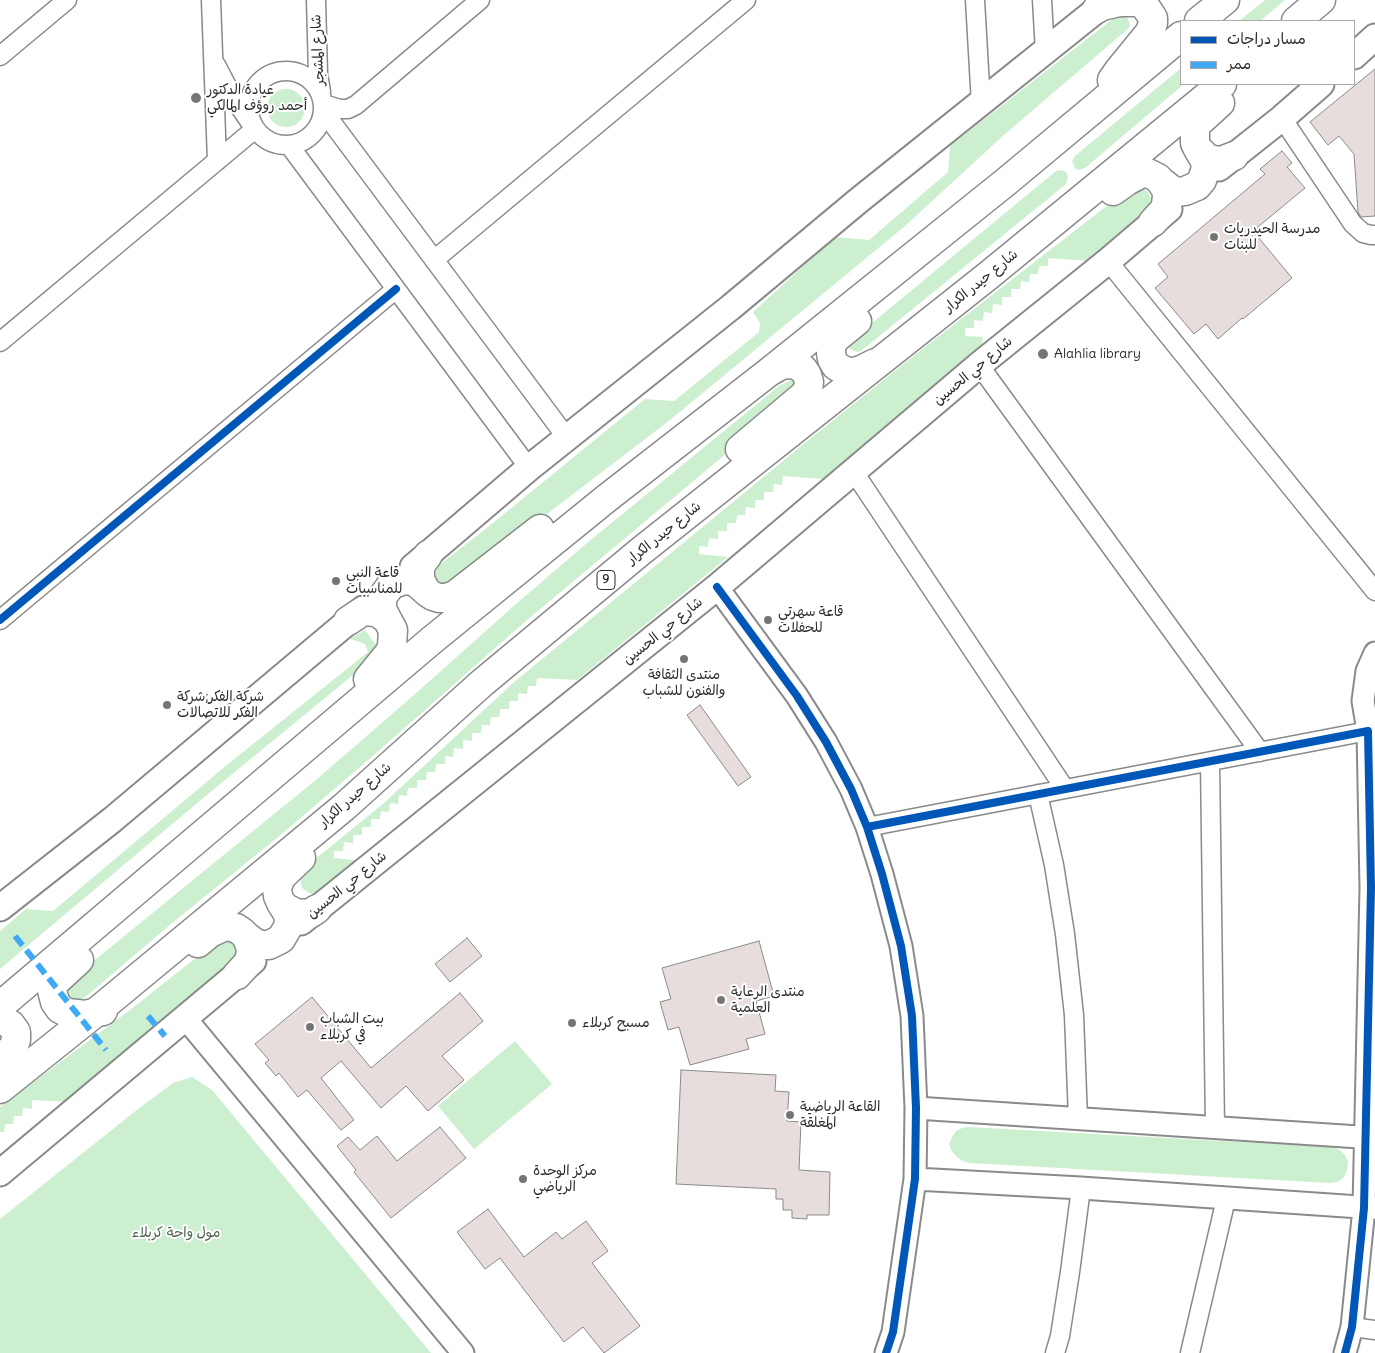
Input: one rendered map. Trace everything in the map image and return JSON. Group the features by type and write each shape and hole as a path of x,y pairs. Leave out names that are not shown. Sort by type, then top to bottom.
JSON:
{"highway":[{"path":"1200,20 1224,0"},
{"path":"1297,20 1321,0"},
{"path":"1097,107 1119,70 1150,32 1153,23 1151,13 1138,1 1103,5"},
{"path":"0,1006 432,640 606,498 769,372 1007,181 1180,37"},
{"name":"شارع حيدر الكرار","path":"0,1090 344,807 482,683 641,551 989,275 1221,85"},
{"path":"1162,183 1178,192 1197,186 1206,168 1205,161 1195,143 1195,129 1198,123 1238,85"},
{"path":"1198,149 1208,159 1214,161 1221,161 1234,156"},
{"path":"989,275 1011,267 1026,257 1135,175 1148,173 1158,178 1166,189 1166,205 1153,222"},
{"path":"885,358 861,370 847,372 836,366 830,353 831,346 835,339 949,246 993,200 1007,181"},
{"path":"641,551 650,534 672,507 692,488 804,396 808,390 809,382 807,375 803,369 796,365 781,366 769,372"},
{"path":"336,720 390,652 393,630 382,609 382,602 383,596 392,585 404,580 411,580 432,596 446,598 455,595 556,518 588,502 606,498"},
{"path":"427,592 420,580 419,573 423,560 428,555"},
{"path":"348,621 366,611 375,612 387,619"},
{"path":"212,826 150,897 54,983 52,997 60,1009 68,1013 95,1013 120,1005 210,933 225,926 236,928 255,943 262,945 269,945 281,939 288,927 289,921 288,914 281,903 278,882 333,827 344,807"},
{"path":"281,903 291,912 298,914 312,913 317,909"},
{"path":"237,975 250,958 250,943 246,936"},
{"path":"0,1021 5,1021 11,1025 16,1032 16,1040 13,1048 0,1059"}],"main road":[{"path":"1,905 112,820 529,468 731,307 858,201 1103,5"},
{"path":"1355,55 1375,37"},
{"name":"شارع حي الحسين","path":"0,1173 317,909 717,587 979,365 1321,85"}],"street":[{"path":"0,56 67,0"},
{"path":"211,0 217,161"},
{"name":"شارع المشجر","path":"316,0 318,74 323,105"},
{"path":"323,105 348,109 356,105 480,0"},
{"path":"434,260 746,0"},
{"path":"976,0 980,104"},
{"path":"1042,0 1045,52"},
{"path":"213,60 231,94 262,136 270,142 279,145 300,143 312,134 321,122 323,105"},
{"path":"255,127 250,115 249,103 252,92 259,83 273,74 290,71 301,74 311,80 318,89 323,105 434,260 567,438"},
{"path":"1282,118 1353,224 1363,233 1375,235"},
{"path":"0,342 255,127"},
{"path":"289,145 529,468"},
{"path":"1108,261 1375,591"},
{"path":"0,620 396,288"},
{"path":"979,365 1260,752"},
{"path":"854,472 1065,789"},
{"path":"717,587 798,696 822,735 850,789 867,827 882,874 901,946 912,1016 916,1108 915,1179 893,1332 886,1353"},
{"path":"1345,1353 1352,1327 1369,1208 1373,890 1371,739 1363,701 1367,671 1375,653"},
{"path":"867,827 1260,752 1371,739"},
{"path":"1210,762 1215,1128"},
{"path":"1038,794 1054,865 1065,934 1074,1015 1078,1119"},
{"path":"186,1019 463,1353"},
{"path":"916,1108 1370,1138"},
{"path":"915,1179 1081,1188 1369,1208"},
{"path":"1055,1353 1060,1336 1081,1188"},
{"path":"1190,1353 1226,1199"},
{"path":"1352,1327 1375,1330"}],"green space":[{"path":"1265,0 1285,0 1261,20 1240,20"},
{"path":"1119,14 1125,15 1128,19 1129,28 1005,134 905,226 670,420 462,579 449,584 443,584 438,580 436,572 439,565 645,399 674,401 759,332 760,323 753,312 835,237 869,240 948,172 950,146"},
{"path":"1180,69 1180,85 1183,85 1085,168 1078,170 1075,168 1072,161 1075,156"},
{"path":"286,89 300,94 305,108 300,122 286,127 272,122 267,108 272,94"},
{"path":"1056,171 1066,172 1068,176 1066,184 861,351 857,352 850,349 849,344 860,333"},
{"path":"1140,187 1147,191 1151,198 1151,205 1144,214 1089,261 1048,258 1048,266 1039,266 1038,274 1030,274 1029,282 1021,281 1020,289 1011,289 1011,297 1002,297 1002,305 993,304 992,313 984,312 983,321 974,320 974,328 965,328 965,336 983,337 982,349 823,479 783,476 782,485 774,484 773,492 764,492 764,500 755,500 755,508 746,507 745,515 737,515 736,523 727,523 727,531 718,531 718,539 709,538 708,547 699,546 699,554 728,557 577,680 537,678 536,686 528,686 527,694 518,693 518,701 509,701 509,709 500,709 499,717 491,717 490,725 482,725 481,733 472,733 472,741 463,740 463,749 454,748 453,757 445,756 445,764 436,764 435,772 427,772 426,780 417,780 417,788 408,788 407,796 399,795 398,804 390,803 389,812 381,811 380,819 371,819 371,827 362,827 362,835 353,835 353,843 344,842 343,851 334,851 334,858 364,861 319,893 311,894 302,888 300,877 308,865 384,803 513,683 916,354 1126,191"},
{"path":"793,379 798,382 794,397 527,620 283,833 171,924 83,999 71,998 66,988 74,977 317,779 587,543 779,386"},
{"path":"365,630 381,652 0,969 0,931 26,909 53,911 228,764 368,652 365,644 350,639"},
{"path":"228,939 237,945 240,956 70,1102 32,1100 32,1109 23,1108 22,1116 14,1116 13,1124 5,1124 4,1132 0,1132 0,1107 130,1010 216,942"},
{"path":"515,1041 552,1084 474,1149 438,1106"},
{"name":"مول واحة كربلاء","path":"192,1077 212,1090 431,1353 0,1353 0,1219 173,1083"},
{"path":"968,1127 1330,1147 1338,1149 1348,1161 1344,1177 1338,1182 1329,1183 970,1163 957,1157 949,1144 956,1131"}],"building":[{"path":"1375,69 1375,216 1361,217 1358,212 1354,154 1339,136 1328,145 1310,122"},
{"path":"1282,151 1292,163 1287,167 1305,188 1253,231 1292,278 1218,339 1206,324 1194,334 1155,288 1168,277 1158,264 1265,174 1260,169"},
{"path":"700,705 751,777 738,786 687,715"},
{"path":"467,938 482,956 450,982 435,964"},
{"path":"759,941 774,996 756,1001 765,1034 746,1039 749,1049 690,1065 679,1027 668,1030 660,1002 671,999 662,968"},
{"path":"460,993 483,1021 442,1056 464,1080 428,1111 406,1086 381,1108 341,1061 321,1078 354,1120 341,1130 307,1090 298,1097 279,1073 276,1076 265,1063 269,1060 255,1044 312,997 371,1068"},
{"path":"681,1070 776,1075 775,1091 789,1092 787,1121 801,1122 799,1170 830,1172 829,1215 807,1215 807,1219 792,1218 792,1210 783,1210 783,1199 776,1199 776,1189 676,1184"},
{"path":"440,1127 466,1158 391,1218 354,1172 356,1170 337,1146 348,1137 360,1150 377,1136 397,1161"},
{"path":"488,1209 524,1257 556,1232 562,1239 586,1221 608,1251 592,1263 640,1326 604,1353 583,1327 564,1342 500,1258 485,1269 457,1232"}],"marked path":[{"path":"15,936 106,1050"},
{"path":"148,1016 165,1036"}],"cycle path":[{"path":"0,620 396,289"},
{"path":"717,587 797,696 826,742 851,789 867,827 882,874 901,946 912,1016 916,1108 915,1179 893,1332 886,1353"},
{"path":"867,827 1368,731 1371,888 1364,1208 1352,1327 1345,1353"}],"place":[{"name":"عيادة الدكتور أحمد روؤف المالكي","path":"196,98"},
{"name":"مدرسة الحيدريات للبنات","path":"1214,237"},
{"name":"Alahlia library","path":"1043,354"},
{"name":"قاعة النبي للمناسبات","path":"336,581"},
{"name":"قاعة سهرتي للحفلات","path":"768,620"},
{"name":"منتدى الثقافة والفنون للشباب","path":"684,659"},
{"name":"شركة الفكر;شركة الفكر للاتصالات","path":"167,705"},
{"name":"منتدى الرعاية العلمية","path":"721,1000"},
{"name":"مسبح كربلاء","path":"572,1023"},
{"name":"بيت الشباب في كربلاء","path":"310,1027"},
{"name":"القاعة الرياضية المغلقة","path":"790,1115"},
{"name":"مركز الوحدة الرياضي","path":"523,1179"}]}
